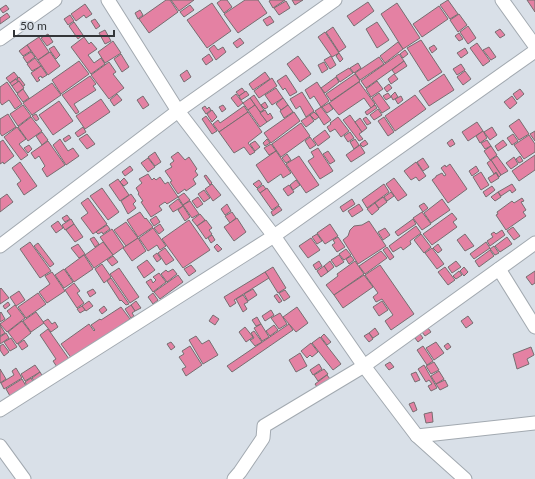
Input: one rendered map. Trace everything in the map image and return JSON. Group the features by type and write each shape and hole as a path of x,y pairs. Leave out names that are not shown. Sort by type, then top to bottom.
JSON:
{"street":[{"path":"0,38 55,0"},
{"path":"108,0 178,111 274,236 364,366 417,436 465,479"},
{"path":"0,246 178,111 335,0"},
{"path":"502,0 535,46"},
{"path":"0,410 274,236 535,51"},
{"path":"234,479 263,438 264,426 364,366 535,243"},
{"path":"499,269 535,326"},
{"path":"417,436 535,423"},
{"path":"0,446 24,479"}],"building":[{"path":"166,0 170,0 178,12 149,33 139,19"},
{"path":"171,0 194,0 179,11"},
{"path":"221,0 227,0 232,7 224,13 217,3"},
{"path":"245,0 258,0 267,13 238,33 224,14"},
{"path":"285,0 273,8 269,1"},
{"path":"292,0 303,0 295,5"},
{"path":"448,0 458,14 450,19 440,5"},
{"path":"527,0 535,0 535,12"},
{"path":"286,1 290,8 279,15 274,8"},
{"path":"368,2 374,11 354,26 347,16"},
{"path":"212,3 231,31 207,48 187,20"},
{"path":"397,3 420,38 403,49 381,14"},
{"path":"85,4 92,14 86,18 84,15 76,21 71,14"},
{"path":"6,5 9,9 3,13 0,9"},
{"path":"190,5 194,10 184,17 180,12"},
{"path":"439,6 448,19 422,37 413,24"},
{"path":"140,10 143,15 138,19 135,13"},
{"path":"7,13 10,17 0,24 0,18"},
{"path":"459,14 467,25 458,32 450,20"},
{"path":"70,15 74,21 68,25 64,19"},
{"path":"270,16 274,22 267,26 263,20"},
{"path":"95,19 100,26 96,29 91,21"},
{"path":"74,22 83,35 78,39 69,26"},
{"path":"377,22 389,40 377,48 366,29"},
{"path":"468,26 476,38 468,44 460,32"},
{"path":"333,27 346,47 339,52 326,32"},
{"path":"500,29 505,35 500,38 495,32"},
{"path":"105,30 111,41 105,44 99,33"},
{"path":"325,32 339,53 332,57 318,37"},
{"path":"459,33 463,39 459,41 455,36"},
{"path":"48,34 53,42 47,46 41,38"},
{"path":"39,37 49,52 38,60 27,45"},
{"path":"84,37 89,44 91,42 97,49 88,55 94,63 101,58 105,64 91,74 71,47"},
{"path":"240,38 244,43 237,48 233,43"},
{"path":"421,40 442,72 428,81 407,48"},
{"path":"113,41 121,53 105,63 98,52"},
{"path":"398,42 403,49 385,63 380,56"},
{"path":"477,43 490,61 483,66 470,48"},
{"path":"27,45 31,51 23,56 19,51"},
{"path":"214,45 218,50 223,47 226,52 216,60 209,49"},
{"path":"434,45 437,49 432,53 429,48"},
{"path":"54,46 60,55 56,59 49,49"},
{"path":"489,47 496,57 491,60 483,50"},
{"path":"465,48 468,53 461,58 457,53"},
{"path":"405,50 408,54 403,58 400,54"},
{"path":"31,52 35,57 27,63 23,57"},
{"path":"50,52 60,66 48,75 38,60"},
{"path":"339,53 343,59 340,62 336,56"},
{"path":"121,54 129,67 122,72 114,59"},
{"path":"209,54 213,60 206,65 202,59"},
{"path":"399,54 404,61 366,88 361,81"},
{"path":"298,56 311,74 300,82 287,64"},
{"path":"331,56 336,65 330,69 324,60"},
{"path":"379,57 384,64 360,80 355,73"},
{"path":"35,58 41,66 32,71 27,64"},
{"path":"79,61 89,74 61,94 52,80"},
{"path":"404,61 407,66 395,74 392,70"},
{"path":"109,62 116,72 113,74 124,88 109,99 91,75"},
{"path":"324,62 328,69 322,73 318,65"},
{"path":"358,63 361,68 354,73 350,68"},
{"path":"461,64 465,70 457,75 453,69"},
{"path":"41,66 47,75 42,78 41,76 38,78 40,80 37,82 31,73"},
{"path":"349,68 353,73 340,82 336,76"},
{"path":"187,70 191,77 184,82 180,75"},
{"path":"465,71 471,79 463,85 457,77"},
{"path":"14,72 18,77 10,83 6,78"},
{"path":"265,72 270,79 253,90 249,84"},
{"path":"355,74 360,81 331,101 326,94"},
{"path":"394,74 398,79 391,84 388,79"},
{"path":"444,74 454,90 429,106 419,91"},
{"path":"286,75 297,92 290,96 285,88 283,90 277,81"},
{"path":"90,76 96,84 93,86 96,90 74,104 79,112 76,114 62,95"},
{"path":"19,77 25,85 22,87 17,79"},
{"path":"336,77 339,82 325,93 321,88"},
{"path":"272,78 277,86 259,98 254,91"},
{"path":"16,79 18,82 12,86 10,83"},
{"path":"19,81 24,88 17,93 12,86"},
{"path":"377,81 383,89 371,97 366,89"},
{"path":"7,82 22,104 15,109 9,100 2,105 0,102 0,87"},
{"path":"317,82 329,101 321,107 314,96 310,99 305,90"},
{"path":"359,82 375,104 371,108 364,98 339,115 329,103"},
{"path":"52,83 61,95 32,115 23,103"},
{"path":"389,84 392,88 387,92 384,88"},
{"path":"242,88 245,92 239,96 236,92"},
{"path":"276,88 283,98 272,105 265,95"},
{"path":"23,89 29,98 23,102 17,94"},
{"path":"520,89 524,94 517,100 513,94"},
{"path":"246,91 249,95 241,100 239,96"},
{"path":"302,92 314,111 306,117 300,106 296,109 290,99"},
{"path":"395,92 398,97 393,100 391,96"},
{"path":"379,93 390,108 382,113 372,98"},
{"path":"388,93 391,97 386,100 383,96"},
{"path":"117,94 122,100 114,106 110,100"},
{"path":"236,94 243,103 238,107 231,98"},
{"path":"254,95 264,110 260,112 250,98"},
{"path":"415,95 426,109 395,131 385,116"},
{"path":"143,96 149,105 143,109 137,100"},
{"path":"401,96 403,100 398,104 395,99"},
{"path":"512,96 517,103 510,109 504,102"},
{"path":"250,98 255,105 248,110 243,103"},
{"path":"283,98 288,105 281,110 276,104"},
{"path":"101,99 110,112 85,129 76,116"},
{"path":"59,101 73,121 53,135 39,115"},
{"path":"265,102 268,107 265,109 261,105"},
{"path":"329,103 333,109 327,113 322,107"},
{"path":"23,105 31,116 18,126 10,114"},
{"path":"223,105 226,109 222,112 219,107"},
{"path":"255,105 267,122 260,127 248,110"},
{"path":"288,105 293,112 284,118 280,111"},
{"path":"375,105 377,108 367,115 365,112"},
{"path":"205,106 207,109 209,107 211,110 206,114 202,108"},
{"path":"244,106 248,112 219,132 213,124 218,120 220,123"},
{"path":"321,107 331,120 324,125 315,111"},
{"path":"378,109 382,115 374,120 370,115"},
{"path":"212,110 217,117 212,122 207,114"},
{"path":"265,110 268,115 270,113 273,118 267,122 260,113"},
{"path":"248,112 262,132 248,143 255,152 250,155 244,147 234,153 219,132"},
{"path":"294,112 300,121 271,143 264,133"},
{"path":"314,112 319,117 315,120 310,115"},
{"path":"8,114 16,127 2,136 0,133 0,119"},
{"path":"36,114 39,119 36,121 32,116"},
{"path":"310,115 314,121 306,127 301,121"},
{"path":"350,115 362,132 359,134 363,139 359,141 343,120"},
{"path":"206,116 217,131 212,134 202,119"},
{"path":"31,117 42,131 28,141 18,127"},
{"path":"338,117 349,131 341,137 335,129 330,132 327,127"},
{"path":"366,117 371,123 367,125 363,119"},
{"path":"384,117 394,132 388,136 378,121"},
{"path":"360,118 367,128 362,132 355,122"},
{"path":"519,119 529,134 519,140 509,126"},
{"path":"477,122 483,131 468,141 462,132"},
{"path":"301,123 310,136 281,157 272,144"},
{"path":"17,127 26,139 19,144 28,155 21,160 4,137"},
{"path":"83,127 86,132 78,137 75,133"},
{"path":"492,127 497,135 490,140 484,132"},
{"path":"325,130 330,137 318,146 313,139"},
{"path":"483,131 487,138 480,143 476,136"},
{"path":"535,131 535,141 530,134"},
{"path":"42,132 48,140 42,145 36,136"},
{"path":"350,132 354,138 348,142 344,136"},
{"path":"87,134 95,144 87,149 79,139"},
{"path":"513,134 518,141 512,145 507,138"},
{"path":"69,135 71,138 65,142 63,139"},
{"path":"529,135 535,144 535,152 524,159 514,145"},
{"path":"310,137 316,145 310,149 305,141"},
{"path":"60,139 68,151 73,148 79,156 66,165 53,145"},
{"path":"267,139 270,143 265,146 263,143"},
{"path":"355,139 359,145 354,149 350,142"},
{"path":"452,139 455,144 450,147 447,143"},
{"path":"3,140 14,156 4,164 3,162 0,164 0,142"},
{"path":"365,140 368,144 363,147 360,144"},
{"path":"487,140 491,146 485,149 481,143"},
{"path":"503,140 507,145 498,151 495,146"},
{"path":"48,141 65,165 47,177 42,169 45,166 39,156 35,159 31,153"},
{"path":"255,141 260,147 255,151 250,144"},
{"path":"271,144 276,151 269,155 264,148"},
{"path":"29,145 32,149 28,153 24,148"},
{"path":"360,145 365,153 351,162 346,155"},
{"path":"491,146 497,155 490,160 484,151"},
{"path":"318,148 333,171 320,179 308,161 314,157 311,152"},
{"path":"276,151 291,173 283,178 281,174 268,183 256,165"},
{"path":"328,151 335,161 330,164 323,154"},
{"path":"155,152 161,162 155,166 148,157"},
{"path":"178,152 185,160 189,157 197,169 195,171 198,175 193,179 196,184 186,191 185,189 178,194 165,171 172,167 170,164 174,161 171,157"},
{"path":"287,154 291,160 286,163 282,158"},
{"path":"535,155 535,170 519,181 512,171"},
{"path":"299,156 319,185 306,193 286,164"},
{"path":"497,156 508,171 501,175 491,160"},
{"path":"520,156 523,161 519,163 516,159"},
{"path":"514,157 518,164 511,169 506,163"},
{"path":"148,158 155,167 148,172 141,163"},
{"path":"423,158 429,167 423,171 417,162"},
{"path":"491,160 501,175 499,177 496,172 494,174 487,163"},
{"path":"20,162 37,186 24,195 17,184 21,181 12,168"},
{"path":"416,162 426,176 419,181 416,177 411,180 404,171"},
{"path":"450,164 467,189 448,203 432,180 442,173 444,176 446,175 441,168"},
{"path":"130,166 133,170 125,176 122,172"},
{"path":"476,166 479,171 472,176 469,171"},
{"path":"481,172 489,185 481,190 473,177"},
{"path":"496,173 499,178 491,183 488,178"},
{"path":"148,174 152,180 154,178 156,180 160,177 165,184 168,182 178,197 167,204 165,202 159,206 162,210 151,217 141,202 143,201 136,188 142,183 139,179"},
{"path":"206,175 212,183 210,185 204,176"},
{"path":"124,178 128,183 124,186 120,182"},
{"path":"394,178 407,195 398,201 386,184"},
{"path":"118,179 129,195 120,201 109,185"},
{"path":"259,180 262,184 257,188 253,184"},
{"path":"296,180 300,185 293,190 290,185"},
{"path":"212,184 221,195 213,201 205,189"},
{"path":"384,184 389,192 367,208 362,200"},
{"path":"512,184 516,190 512,193 510,190 501,196 498,192"},
{"path":"263,185 266,189 260,193 257,189"},
{"path":"289,185 294,192 288,196 283,189"},
{"path":"492,186 495,190 486,197 483,192"},
{"path":"102,188 119,212 108,220 90,196"},
{"path":"267,188 279,205 272,210 260,193"},
{"path":"204,190 210,198 204,202 198,194"},
{"path":"391,192 394,196 387,201 384,197"},
{"path":"498,192 501,197 495,201 491,197"},
{"path":"184,193 190,200 183,205 178,197"},
{"path":"7,194 13,202 0,212 0,199"},
{"path":"131,194 136,201 133,204 136,208 128,214 121,201"},
{"path":"198,197 203,204 197,208 192,201"},
{"path":"383,197 387,202 379,208 375,203"},
{"path":"88,198 107,224 93,234 81,218 88,213 81,203"},
{"path":"522,198 524,201 521,202 526,210 523,212 526,216 506,230 496,215 498,214 497,212 512,201 514,203"},
{"path":"178,199 183,206 173,212 169,206"},
{"path":"352,199 355,204 343,212 340,207"},
{"path":"442,199 450,210 431,223 424,213"},
{"path":"190,201 199,214 192,218 183,205"},
{"path":"375,203 379,209 372,215 367,209"},
{"path":"424,203 428,208 423,212 419,206"},
{"path":"227,204 231,211 225,215 221,209"},
{"path":"359,204 363,210 352,217 348,211"},
{"path":"183,206 190,217 185,221 178,210"},
{"path":"279,206 282,210 273,216 271,212"},
{"path":"140,212 153,227 138,237 127,220"},
{"path":"232,212 236,218 230,223 225,216"},
{"path":"422,212 431,224 422,230 413,218"},
{"path":"452,213 457,219 453,222 457,227 432,245 423,234"},
{"path":"200,214 205,220 197,226 192,220"},
{"path":"67,215 70,219 65,222 62,218"},
{"path":"156,216 160,222 154,226 150,220"},
{"path":"237,218 246,232 234,241 224,227"},
{"path":"71,219 74,224 65,230 62,225"},
{"path":"413,219 416,224 398,236 395,232"},
{"path":"189,220 210,250 183,268 162,239"},
{"path":"206,220 212,228 209,230 212,234 206,239 197,226"},
{"path":"58,221 63,228 56,233 51,226"},
{"path":"369,221 386,246 358,264 343,240 348,236 350,230 354,226 362,225"},
{"path":"126,222 138,238 126,246 114,230"},
{"path":"74,224 83,237 75,242 66,230"},
{"path":"160,224 164,230 159,234 154,228"},
{"path":"330,224 338,236 325,244 317,233"},
{"path":"107,225 110,229 103,234 102,232 98,234 96,232"},
{"path":"416,226 421,233 410,241 411,244 403,250 401,247 393,252 389,246"},
{"path":"513,227 520,236 514,240 507,231"},
{"path":"153,228 166,246 160,250 157,245 148,251 139,238"},
{"path":"385,228 390,235 383,240 378,232"},
{"path":"112,229 124,247 113,255 100,237"},
{"path":"502,230 505,235 490,246 487,241 493,237 491,234 494,232 496,234"},
{"path":"317,234 322,241 317,244 312,237"},
{"path":"421,234 431,247 424,253 414,240"},
{"path":"465,234 474,246 465,251 457,240"},
{"path":"212,235 215,240 211,243 208,238"},
{"path":"94,237 99,244 95,247 90,239"},
{"path":"338,237 345,247 337,252 332,245 335,243 333,240"},
{"path":"507,237 512,244 500,252 495,246"},
{"path":"138,238 146,251 132,261 123,248"},
{"path":"311,238 320,250 308,258 299,246"},
{"path":"30,242 51,271 40,278 20,249"},
{"path":"103,242 113,255 94,268 85,255"},
{"path":"486,242 490,248 474,259 470,254"},
{"path":"38,243 54,264 50,267 34,246"},
{"path":"78,244 85,254 79,258 71,248"},
{"path":"217,244 222,249 218,252 214,247"},
{"path":"438,244 442,250 438,253 433,248"},
{"path":"494,246 499,253 495,255 490,249"},
{"path":"387,247 394,257 390,260 383,250"},
{"path":"165,248 174,260 166,265 158,253"},
{"path":"432,248 444,264 437,269 425,253"},
{"path":"346,249 351,255 344,260 339,254"},
{"path":"490,250 494,256 479,267 475,261"},
{"path":"381,251 387,258 365,274 359,266"},
{"path":"157,253 161,259 157,262 153,256"},
{"path":"84,255 93,269 74,282 65,269"},
{"path":"339,255 344,262 336,267 331,260"},
{"path":"113,256 118,262 112,266 107,260"},
{"path":"351,256 354,260 349,264 346,259"},
{"path":"147,260 155,270 144,278 137,267"},
{"path":"319,261 322,266 316,270 313,265"},
{"path":"330,261 334,267 328,272 324,266"},
{"path":"355,261 364,274 334,295 326,285 338,276 337,274"},
{"path":"456,261 461,267 452,273 448,267"},
{"path":"102,264 111,277 104,283 95,269"},
{"path":"191,265 196,271 189,276 184,269"},
{"path":"380,265 414,314 391,330 385,321 393,315 382,299 376,302 373,297 378,293 365,275"},
{"path":"324,266 328,272 321,277 317,271"},
{"path":"273,267 286,288 278,293 265,272"},
{"path":"445,267 455,280 448,285 438,272"},
{"path":"464,267 468,272 464,276 460,271"},
{"path":"119,268 139,297 130,303 110,274"},
{"path":"64,269 73,282 64,288 55,275"},
{"path":"173,269 177,274 167,282 161,274 166,270 168,272"},
{"path":"459,271 462,275 456,279 453,276"},
{"path":"535,271 535,283 532,285 526,277"},
{"path":"52,272 65,291 47,303 39,292 50,284 45,276"},
{"path":"265,272 269,278 234,300 236,303 230,307 224,297"},
{"path":"159,273 166,282 153,292 146,282 151,279 153,283 156,280 153,277"},
{"path":"178,275 183,282 160,299 154,292"},
{"path":"364,275 373,287 343,308 334,295"},
{"path":"111,278 129,304 126,305 121,300 120,301 107,281"},
{"path":"74,283 80,291 77,293 84,303 77,308 65,290"},
{"path":"1,288 9,298 0,304 0,289"},
{"path":"93,289 96,293 90,297 87,292"},
{"path":"253,289 257,295 248,301 244,294"},
{"path":"285,290 290,297 284,301 279,293"},
{"path":"19,291 25,300 16,306 10,297"},
{"path":"38,293 46,304 26,318 18,307"},
{"path":"153,293 158,300 153,304 148,297"},
{"path":"277,294 282,301 279,303 274,296"},
{"path":"243,295 248,302 244,304 247,309 243,312 236,299"},
{"path":"89,301 93,306 86,311 82,306"},
{"path":"136,301 141,308 135,311 131,305"},
{"path":"382,301 388,310 379,316 373,307"},
{"path":"8,302 10,305 5,309 3,306"},
{"path":"15,305 25,318 7,332 0,324 11,316 7,311"},
{"path":"131,305 135,311 132,313 134,316 131,318 125,309"},
{"path":"82,306 85,310 80,313 77,309"},
{"path":"104,306 107,310 102,314 99,310"},
{"path":"121,307 130,319 72,359 61,344 89,324 94,331 95,330 91,325"},
{"path":"297,307 308,323 296,332 283,317"},
{"path":"271,310 274,315 265,321 262,316"},
{"path":"1,312 5,319 0,322 0,313"},
{"path":"36,312 44,323 31,332 23,321"},
{"path":"280,313 287,324 279,329 271,318"},
{"path":"213,315 219,319 215,325 209,321"},
{"path":"468,316 473,323 466,328 461,321"},
{"path":"257,317 261,324 256,326 252,320"},
{"path":"48,319 52,324 55,322 58,327 51,332 43,322"},
{"path":"22,321 31,333 17,344 8,332"},
{"path":"261,324 269,337 262,341 254,328"},
{"path":"289,324 293,330 232,372 227,366"},
{"path":"0,325 5,333 0,336"},
{"path":"274,325 278,330 270,336 266,331"},
{"path":"245,327 253,337 246,342 239,332"},
{"path":"375,328 379,334 373,338 369,333"},
{"path":"428,328 431,332 425,336 422,332"},
{"path":"48,329 69,359 57,367 53,361 56,359 40,335"},
{"path":"254,331 262,342 255,346 250,340 254,338 251,333"},
{"path":"6,333 9,338 0,344 0,337"},
{"path":"369,333 373,339 369,342 364,336"},
{"path":"324,334 331,342 327,345 321,337"},
{"path":"420,334 423,338 418,342 415,338"},
{"path":"196,336 202,344 209,340 218,355 203,364 189,340"},
{"path":"320,337 341,364 333,370 312,343"},
{"path":"11,338 17,347 10,351 4,342"},
{"path":"24,340 28,346 22,350 18,344"},
{"path":"171,342 175,347 171,350 167,344"},
{"path":"436,342 444,353 434,360 426,348"},
{"path":"311,343 318,352 312,357 310,355 307,358 301,351"},
{"path":"448,343 451,347 447,350 444,346"},
{"path":"3,344 9,352 4,356 0,350 0,346"},
{"path":"190,346 202,365 186,376 182,369 186,367 179,357 184,354 182,351"},
{"path":"423,346 433,361 427,365 417,350"},
{"path":"531,347 534,355 527,359 529,364 517,369 513,354"},
{"path":"300,353 307,366 296,372 289,360"},
{"path":"390,362 394,367 389,370 385,365"},
{"path":"434,362 439,370 431,374 426,366"},
{"path":"319,364 322,369 313,375 310,370"},
{"path":"35,365 40,372 25,381 21,374"},
{"path":"424,365 437,388 431,391 428,386 432,384 429,380 426,382 418,369"},
{"path":"16,368 22,378 4,389 1,383 14,375 12,371"},
{"path":"0,369 6,379 0,383"},
{"path":"324,369 328,374 318,381 314,375"},
{"path":"439,371 444,379 436,384 431,376"},
{"path":"40,372 43,377 35,382 32,378"},
{"path":"416,372 420,380 415,382 411,374"},
{"path":"327,375 330,379 325,382 319,390 315,384"},
{"path":"31,378 35,385 29,389 25,382"},
{"path":"22,379 26,386 10,396 6,389"},
{"path":"445,380 448,386 440,390 436,384"},
{"path":"414,402 417,410 413,412 409,404"},
{"path":"432,412 433,422 426,423 424,414"}]}
